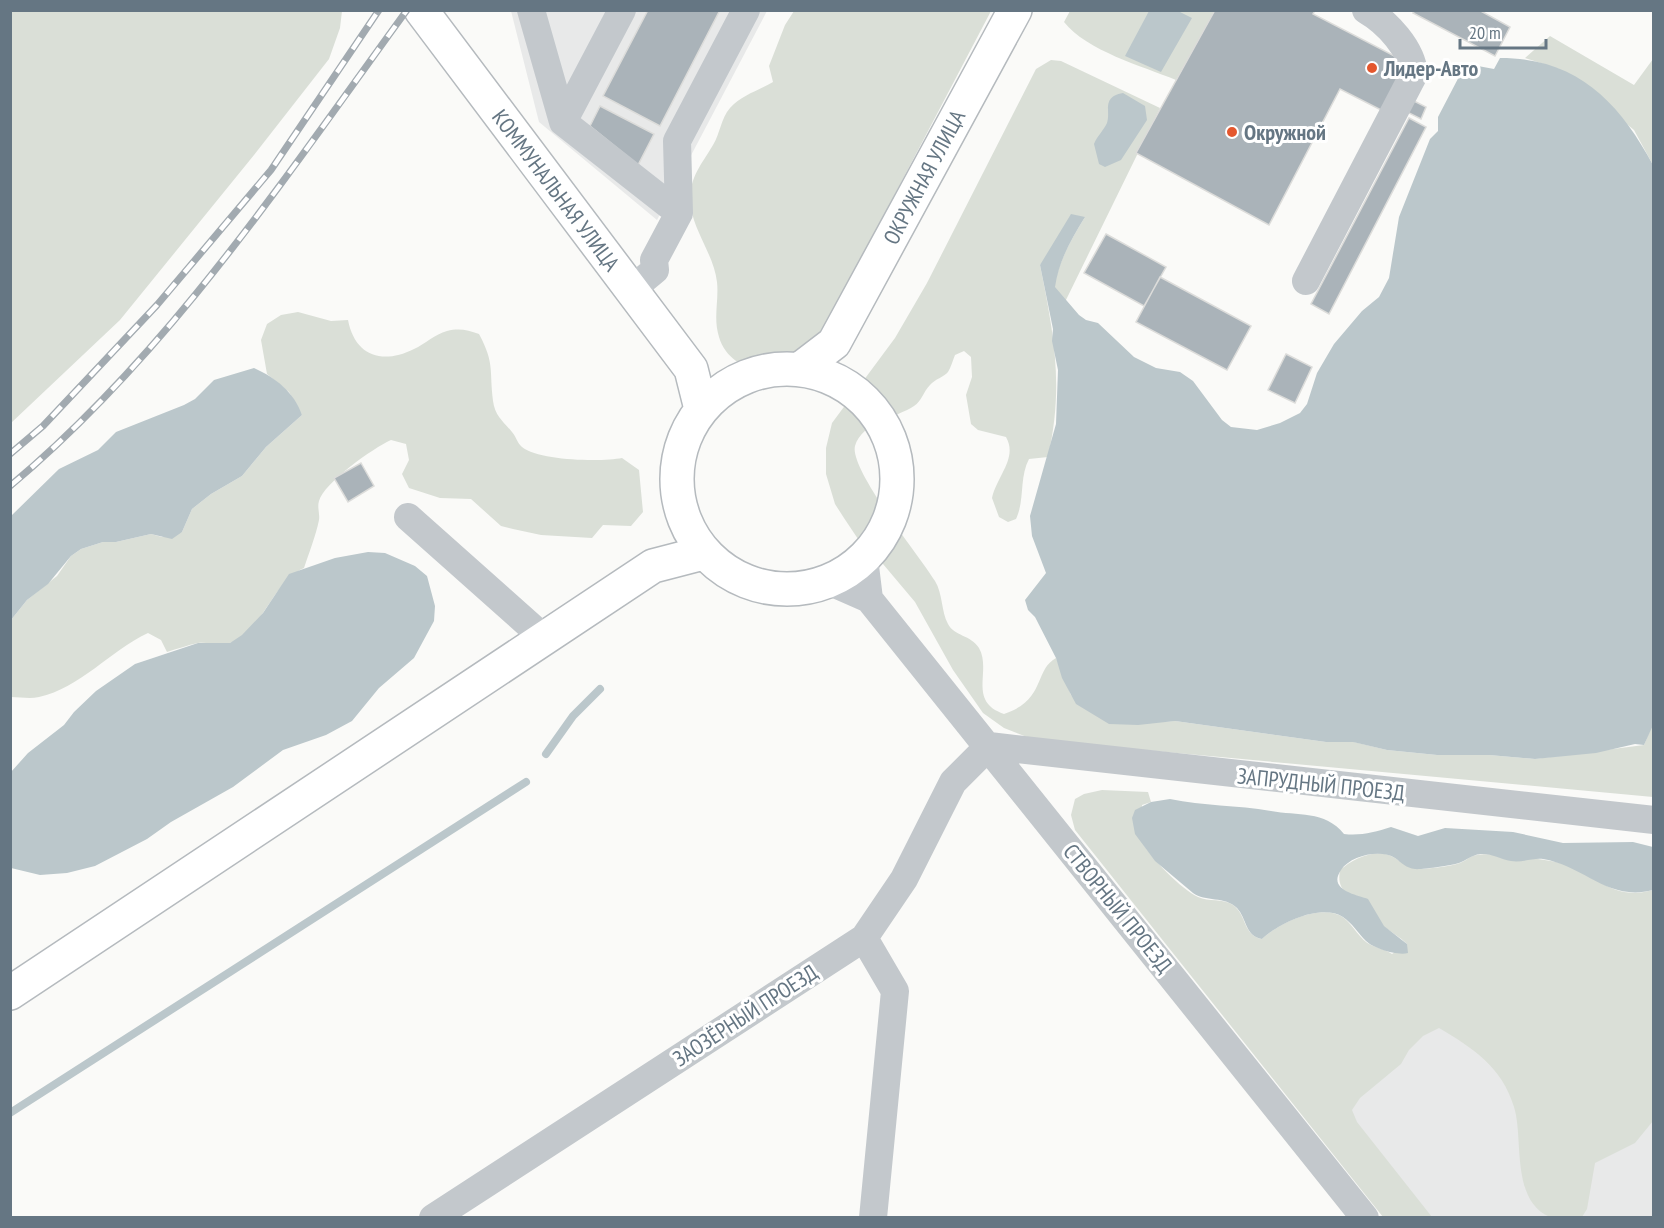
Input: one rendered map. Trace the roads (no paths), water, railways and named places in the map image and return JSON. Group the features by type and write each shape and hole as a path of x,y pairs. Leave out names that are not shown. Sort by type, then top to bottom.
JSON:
{"main road":[{"name":"КОММУНАЛЬНАЯ УЛИЦА","path":"421,10 691,369"},
{"name":"ОКРУЖНАЯ УЛИЦА","path":"834,343 1015,10"},
{"path":"800,369 834,343"},
{"path":"834,343 838,381"},
{"path":"691,369 733,383"},
{"path":"691,369 701,409"},
{"path":"800,369 827,375 838,381 858,393 882,420 896,454 898,489 889,524 864,558 841,576 806,589 768,589 732,577 703,553 683,521 675,484 680,447 701,409 724,387 756,372 800,369"},
{"path":"653,566 683,521"},
{"path":"10,993 653,566 703,553"}],"street":[{"path":"531,10 563,122 679,213"},
{"path":"563,122 622,10"},
{"path":"631,290 655,270 654,260 679,213 677,141 746,10"},
{"path":"1306,281 1414,74 1413,62 1378,13"},
{"path":"408,517 545,639"},
{"path":"864,558 869,599"},
{"path":"828,581 869,599"},
{"name":"СТВОРНЫЙ ПРОЕЗД","path":"869,599 1365,1218"},
{"name":"ЗАПРУДНЫЙ ПРОЕЗД","path":"989,746 1653,820"},
{"name":"ЗАОЗЁРНЫЙ ПРОЕЗД","path":"434,1218 864,938 904,879 953,782 989,746"},
{"path":"864,938 895,991 873,1218"}],"waterway":[{"path":"546,754 573,716 600,689"},
{"path":"10,1113 526,782"}],"railway":[{"path":"10,454 43,426 157,305 271,170 379,10"},
{"path":"10,486 68,434 174,321 270,198 407,10"}],"place":[{"name":"Лидер-Авто","path":"1372,68"},
{"name":"Окружной","path":"1232,132"}]}
